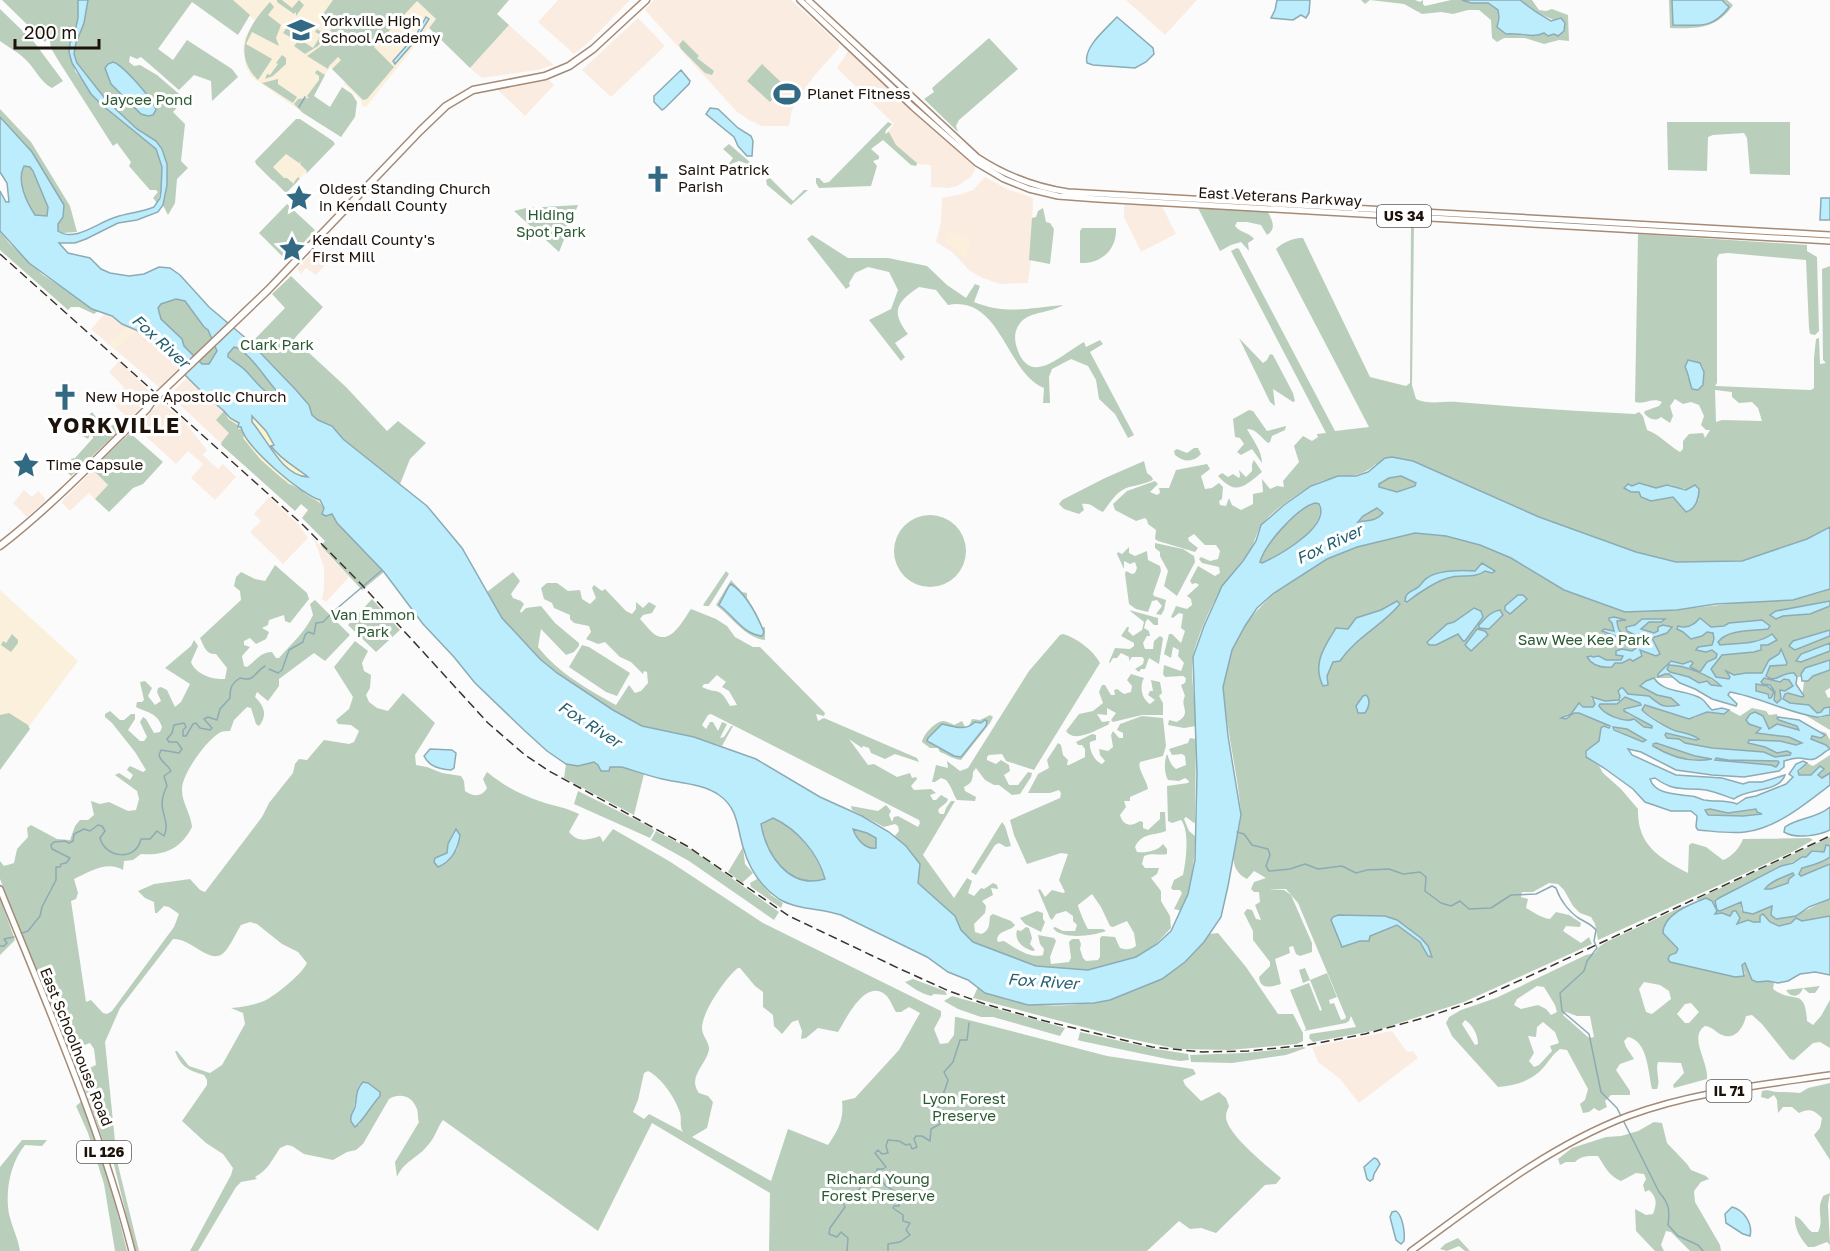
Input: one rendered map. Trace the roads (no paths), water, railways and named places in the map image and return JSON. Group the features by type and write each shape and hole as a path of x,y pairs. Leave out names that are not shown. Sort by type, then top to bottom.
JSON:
{"highway":[{"path":"636,9 638,0"},
{"path":"0,546 54,501 147,409 153,406 446,106 473,90 545,76 569,66 592,49 646,0"}],"main road":[{"name":"East Veterans Parkway","path":"800,0 974,162 1015,184 1047,194 1098,199 1830,241"},
{"name":"East Veterans Parkway","path":"808,0 965,147 1005,174 1042,187 1078,192 1830,235"},
{"name":"East Schoolhouse Road","path":"0,889 103,1151 132,1251"},
{"name":"IL 71","path":"1410,1251 1540,1159 1615,1122 1685,1099 1830,1075"}],"water":[{"name":"Fox River","path":"78,0 88,0 84,23 74,54 77,63 107,101 137,129 156,141 162,149 167,164 167,185 163,205 158,212 137,220 118,223 75,243 59,243 68,253 90,258 101,269 110,273 129,276 144,274 159,267 170,268 180,275 209,307 248,340 296,390 309,405 312,415 332,426 343,439 427,506 462,548 502,618 540,659 557,673 642,726 694,737 756,759 820,797 862,816 889,832 906,846 920,864 918,883 955,916 961,930 973,942 1036,966 1088,970 1136,957 1157,944 1171,931 1188,894 1195,860 1197,773 1193,657 1222,586 1256,541 1261,525 1311,486 1338,476 1356,476 1368,472 1385,458 1413,461 1539,517 1636,552 1676,562 1742,561 1807,539 1830,527 1830,589 1793,600 1625,612 1564,590 1511,558 1480,545 1446,536 1415,533 1357,547 1327,559 1274,593 1257,608 1232,650 1223,687 1228,736 1241,815 1221,917 1204,942 1185,962 1162,979 1110,1000 1094,1003 1028,1005 985,993 968,980 948,972 927,957 841,915 793,905 779,899 761,883 752,870 743,847 736,818 725,800 713,791 622,767 610,767 609,771 601,771 594,762 578,766 566,764 547,751 475,683 423,624 384,572 337,523 332,514 326,516 322,514 324,508 320,500 301,490 263,458 245,436 241,427 238,427 239,423 230,418 203,393 176,363 151,340 112,316 92,309 29,263 0,231 0,191 6,202 9,202 7,183 0,172 0,117 32,152 64,205 58,231 65,234 80,233 110,219 154,207 160,198 162,167 156,149 91,94 72,63 69,52 70,43 78,18","holes":["24,166 30,167 48,207 47,216 35,215 26,198 21,178","176,299 185,301 208,330 217,351 209,364 202,364 184,346 182,339 161,319 158,308 161,304","234,347 245,353 275,389 278,396 264,390 245,370 228,357","252,416 266,431 275,451 308,477 290,470 276,456 252,422","1401,476 1416,483 1415,486 1397,492 1379,487 1379,484 1389,478","1315,503 1319,504 1321,513 1318,521 1302,539 1280,554 1260,562 1275,537 1300,512","1377,508 1383,513 1374,519 1358,522 1363,516","773,818 798,835 812,851 825,879 812,881 790,874 781,867 768,847 761,824","853,829 876,838 876,848 868,847"]},
{"path":"1277,0 1310,0 1309,13 1306,18 1301,15 1293,20 1271,18"},
{"path":"1462,0 1520,0 1551,21 1561,18 1565,23 1564,31 1558,36 1554,34 1548,36 1544,33 1539,35 1506,34 1497,27 1498,10 1488,3 1471,3"},
{"path":"1672,0 1722,0 1729,7 1717,20 1704,25 1673,25"},
{"path":"426,17 429,19 415,41 395,64 393,61 416,35"},
{"path":"1117,17 1153,48 1154,54 1135,68 1087,63 1092,44"},
{"path":"113,62 118,64 144,91 156,110 153,115 141,114 111,84 105,68"},
{"path":"681,70 690,81 689,84 662,110 654,102 654,96"},
{"path":"710,108 718,109 738,128 751,136 752,156 747,156 734,137 706,114"},
{"path":"1821,198 1830,198 1830,220 1820,220"},
{"path":"1688,360 1700,363 1704,372 1703,385 1698,390 1692,389 1691,386 1685,367"},
{"path":"1639,483 1656,488 1667,485 1686,490 1695,485 1699,489 1698,499 1695,506 1686,512 1673,497 1651,501 1641,497 1639,492 1631,492 1624,488 1628,484 1632,486"},
{"path":"1482,563 1495,571 1447,578 1428,587 1407,602 1405,601 1408,593 1432,575 1450,571 1475,571"},
{"path":"731,584 751,605 764,632 762,636 749,632 719,605"},
{"path":"1518,595 1523,595 1527,599 1510,614 1505,610 1505,606"},
{"path":"1397,601 1400,604 1393,612 1354,645 1340,661 1333,662 1327,676 1328,685 1323,686 1319,663 1336,628 1348,629 1356,618 1381,610"},
{"path":"1830,601 1830,606 1810,614 1783,616 1776,619 1770,615 1776,611"},
{"path":"1474,608 1481,611 1483,617 1465,641 1458,634 1436,645 1429,645 1427,642 1447,624 1454,622"},
{"path":"1500,610 1503,615 1489,629 1479,628 1488,616"},
{"path":"1609,618 1626,620 1617,621 1619,629 1624,635 1634,640 1639,637 1627,631 1626,627 1635,625 1642,619 1665,619 1661,622 1649,622 1641,629 1654,633 1658,631 1658,627 1663,625 1672,627 1667,633 1652,638 1660,654 1656,656 1640,650 1642,656 1633,661 1630,659 1622,663 1615,663 1612,667 1602,667 1592,663 1587,657 1599,656 1606,660 1621,660 1623,656 1616,655 1616,651 1622,649 1632,651 1636,648 1634,643 1602,631 1604,629 1614,631"},
{"path":"1700,618 1711,627 1762,620 1770,626 1768,629 1728,635 1718,642 1720,645 1747,643 1772,634 1777,640 1768,645 1761,645 1761,650 1754,652 1722,655 1711,669 1716,677 1729,679 1726,671 1734,675 1762,673 1769,660 1779,654 1781,649 1786,665 1770,666 1766,676 1773,679 1794,673 1797,677 1796,684 1804,696 1788,693 1783,699 1790,703 1809,705 1817,713 1830,707 1830,715 1818,717 1805,715 1730,692 1728,695 1737,704 1736,706 1712,699 1680,683 1669,674 1658,677 1658,674 1671,661 1683,664 1691,661 1693,663 1690,667 1700,672 1707,662 1716,658 1717,654 1712,650 1706,652 1696,650 1698,647 1712,645 1713,633 1707,632 1691,639 1677,629 1678,626 1693,624","holes":["1669,665 1696,671 1721,686 1711,685 1707,681 1699,683 1689,677 1670,672 1667,669","1764,678 1780,682 1784,679 1789,680 1793,686 1785,691 1780,690 1781,699 1777,703 1774,700 1775,692 1770,685 1761,682","1756,684 1767,686 1774,692 1769,698 1768,694 1756,691"]},
{"path":"1477,629 1485,631 1488,635 1471,651 1465,645"},
{"path":"1830,630 1830,636 1795,650 1789,646 1793,641"},
{"path":"1830,643 1830,651 1801,662 1796,661 1801,654"},
{"path":"1830,660 1830,670 1813,676 1808,681 1802,681 1801,674 1805,668"},
{"path":"1654,678 1664,687 1696,696 1712,710 1722,708 1729,710 1724,714 1707,712 1689,719 1645,705 1642,710 1658,722 1699,739 1666,733 1667,738 1712,748 1764,752 1775,757 1791,753 1787,751 1777,753 1748,743 1749,740 1780,741 1796,745 1802,743 1789,737 1756,733 1761,728 1749,724 1746,720 1750,714 1755,712 1763,716 1769,729 1777,724 1799,730 1797,726 1777,718 1799,720 1825,735 1821,738 1812,736 1811,739 1830,749 1814,759 1797,758 1784,761 1784,767 1779,771 1744,777 1676,770 1641,752 1628,749 1632,755 1676,775 1722,778 1743,784 1762,782 1785,775 1782,781 1770,788 1747,793 1734,799 1706,790 1674,788 1655,778 1650,779 1661,791 1737,804 1746,798 1786,784 1793,777 1789,774 1796,764 1803,761 1807,763 1798,771 1799,775 1811,775 1820,766 1824,769 1818,775 1822,778 1830,773 1830,785 1801,807 1768,826 1739,833 1698,830 1697,816 1691,811 1671,811 1645,802 1633,789 1586,757 1586,751 1599,741 1601,728 1610,726 1579,713 1574,713 1566,719 1561,718 1571,714 1579,703 1583,707 1593,707 1595,704 1592,697 1605,701 1619,700 1618,691 1621,688 1628,694 1649,696 1662,705 1679,705 1671,698 1657,695 1640,686","holes":["1625,697 1640,703 1641,705 1624,709 1624,711 1652,728 1644,727 1634,719 1625,720 1615,717 1599,706 1600,704 1617,704","1613,727 1627,729 1646,740 1643,742 1614,730","1656,743 1712,759 1681,758 1660,750 1653,744","1716,758 1778,761 1779,763 1776,767 1715,760","1710,809 1728,813 1756,809 1762,814 1708,815 1705,810"]},
{"path":"1366,695 1369,701 1368,709 1365,713 1358,713 1356,706"},
{"path":"987,721 986,726 961,757 954,756 927,741 942,724 963,728"},
{"path":"430,749 452,750 456,753 454,768 443,769 429,763 424,756"},
{"path":"1830,807 1830,830 1807,836 1784,832 1785,827 1790,824 1819,814"},
{"path":"456,829 460,835 456,850 451,858 438,867 434,862 435,858 447,853 448,844"},
{"path":"1826,845 1830,846 1830,857 1802,868 1799,874 1801,876 1830,864 1830,899 1809,907 1796,916 1776,919 1771,915 1772,906 1753,914 1743,912 1741,902 1720,911 1717,910 1715,901 1719,898 1781,866 1806,857 1812,851 1824,852","holes":["1793,873 1788,883 1765,889 1778,879"]},
{"path":"1706,898 1712,901 1717,911 1715,914 1722,913 1730,916 1733,911 1736,911 1740,918 1737,924 1748,920 1760,922 1760,916 1763,914 1770,922 1779,926 1791,923 1796,918 1802,921 1830,916 1830,975 1815,972 1800,974 1788,981 1778,983 1757,982 1752,980 1745,963 1742,965 1744,976 1735,977 1670,962 1668,959 1670,955 1676,953 1678,949 1663,933 1664,926 1679,911"},
{"path":"1338,915 1385,916 1397,920 1421,938 1428,946 1432,957 1428,956 1420,942 1397,925 1370,936 1369,941 1360,941 1342,947 1331,920"},
{"path":"363,1082 380,1092 380,1096 355,1127 351,1116 357,1091"},
{"path":"1374,1158 1380,1164 1370,1181 1367,1179 1364,1167"},
{"path":"1732,1207 1747,1218 1751,1231 1750,1236 1726,1223 1725,1214"},
{"path":"1396,1211 1404,1229 1404,1241 1401,1244 1396,1240 1390,1217 1392,1212"}],"waterway":[{"path":"299,107 305,97"},
{"path":"334,611 381,571"},
{"path":"269,669 278,673 282,670 289,650 303,642 308,632 314,634 316,623 323,622 330,615"},
{"path":"22,933 28,931 40,916 42,907 56,880 56,867 60,867 70,858 52,849 51,845 54,842 69,843 73,841 74,834 84,829 90,831 98,825 102,826 105,831 100,838 103,845 108,850 121,855 133,851 141,839 150,839 157,831 164,836 166,824 162,802 167,786 164,776 171,771 159,755 161,750 179,753 182,749 177,742 169,742 167,739 174,725 184,723 186,727 183,730 183,736 186,736 196,723 200,728 210,730 212,728 204,719 208,717 217,720 220,709 230,698 233,684 240,678 252,678 265,666"},
{"path":"1237,832 1244,834 1252,845 1268,849 1270,855 1266,866 1269,871 1290,869 1305,864 1318,869 1342,866 1356,873 1389,869 1403,874 1420,872 1426,877 1425,891 1441,903 1451,906 1460,901 1469,909 1491,908 1511,895 1536,894 1552,886 1556,888 1569,909 1596,930 1594,941 1597,948 1587,961 1584,971 1560,993 1562,1011 1589,1034 1601,1092 1617,1108 1621,1116"},
{"path":"0,946 7,943 4,939 14,937"},
{"path":"888,1251 888,1244 900,1242 910,1235 906,1230 910,1223 903,1221 903,1215 893,1208 899,1206 899,1203 895,1200 894,1191 886,1186 876,1174 877,1169 886,1167 875,1153 878,1150 882,1154 888,1153 886,1146 888,1140 910,1144 912,1149 917,1147 914,1139 916,1136 922,1136 930,1141 931,1129 940,1124 937,1113 948,1080 944,1072 953,1062 960,1040 967,1040 969,1023"},
{"path":"1623,1120 1659,1192 1667,1203 1668,1225 1678,1236 1698,1245 1703,1251"},
{"path":"847,1251 848,1238 841,1232 837,1237 829,1234 830,1228 845,1207 843,1199 849,1203 852,1199 851,1193 859,1190 863,1183 878,1177"}],"railway":[{"path":"0,254 304,526 362,585 488,723 525,755 549,771 687,846 789,916 949,991 985,1004 1152,1047 1202,1052 1248,1051 1307,1045 1365,1034 1474,1001 1830,836"}],"place":[{"name":"Yorkville High School Academy","path":"301,30"},
{"name":"Planet Fitness","path":"787,94"},
{"name":"Saint Patrick Parish","path":"658,179"},
{"name":"Oldest Standing Church in Kendall County","path":"299,198"},
{"name":"Kendall County's First Mill","path":"292,249"},
{"name":"New Hope Apostolic Church","path":"65,397"},
{"name":"Time Capsule","path":"26,465"}],"district":[{"name":"YORKVILLE","path":"114,426"}],"park label":[{"name":"Jaycee Pond","path":"147,100"},
{"name":"Hiding Spot Park","path":"551,224"},
{"name":"Clark Park","path":"277,345"},
{"name":"Van Emmon Park","path":"373,624"},
{"name":"Saw Wee Kee Park","path":"1584,640"},
{"name":"Lyon Forest Preserve","path":"964,1108"},
{"name":"Richard Young Forest Preserve","path":"878,1188"}]}
